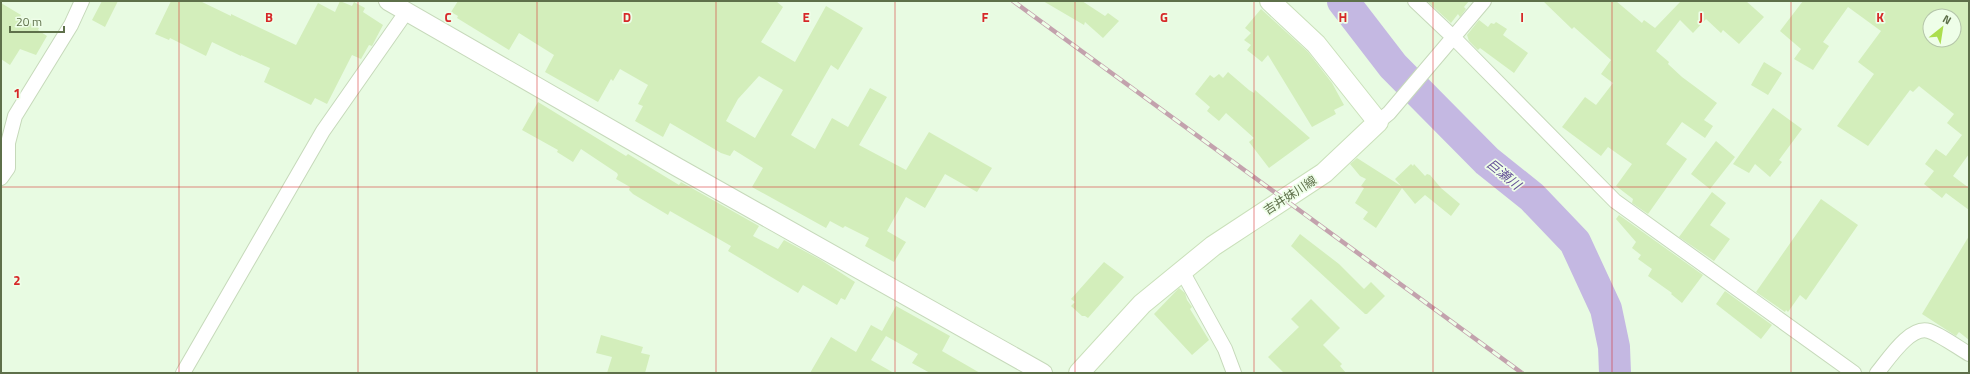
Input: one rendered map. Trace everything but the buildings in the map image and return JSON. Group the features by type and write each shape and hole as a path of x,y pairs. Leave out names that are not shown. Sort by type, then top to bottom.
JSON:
{"main road":[{"path":"1270,1 1316,44 1384,118"},
{"name":"吉井妹川線","path":"1079,373 1142,304 1213,246 1324,173 1384,118"}],"street":[{"path":"1,178 8,168 8,143 15,116 71,25 82,1"},
{"path":"388,1 677,167 1043,373"},
{"path":"1415,1 1451,42 1615,201 1854,373"},
{"path":"1384,118 1451,42 1484,1"},
{"path":"183,373 323,131 407,11"},
{"path":"1182,271 1225,349 1234,373"},
{"path":"1877,373 1910,334 1920,330 1929,331 1969,354"}],"waterway":[{"name":"巨瀬川","path":"1343,1 1393,66 1487,161 1532,197 1575,242 1606,309 1614,347 1615,373"}],"railway":[{"path":"1013,1 1522,373"}]}
